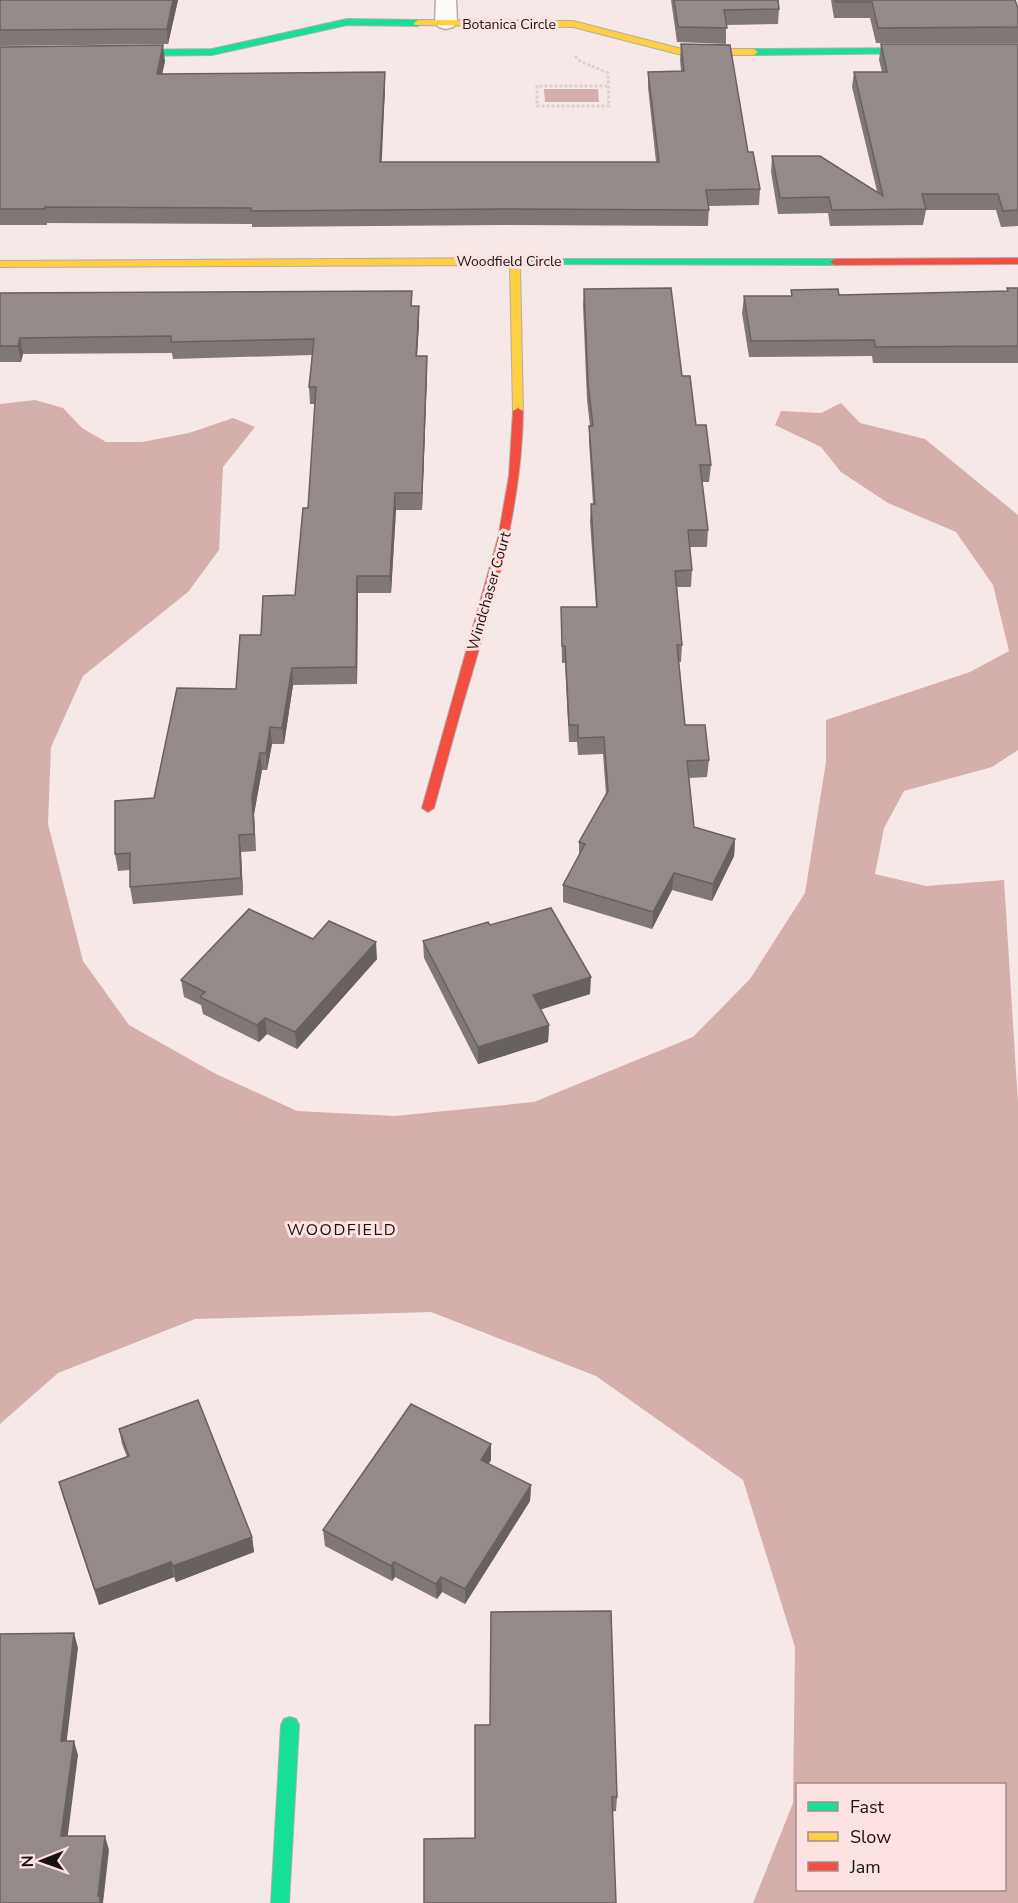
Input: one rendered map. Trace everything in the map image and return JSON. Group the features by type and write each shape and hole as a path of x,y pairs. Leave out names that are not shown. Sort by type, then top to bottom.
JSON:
{"street":[{"path":"446,0 446,23"},
{"name":"Botanica Circle","path":"106,53 212,52 348,22 573,24 682,52 937,51"},
{"name":"Windchaser Court","path":"428,808 451,720 504,546 519,450 515,261"},
{"name":"Woodfield Circle","path":"0,264 1018,261"},
{"path":"280,1903 290,1725"}],"path":[{"path":"576,51 575,57 580,61 608,73 609,106 537,106 537,86 607,86"}],"shaded area":[{"path":"544,89 598,89 599,102 545,102"},
{"path":"35,400 63,408 82,428 106,442 142,442 189,433 233,418 255,427 223,467 219,550 188,592 83,676 51,747 48,824 83,961 129,1025 216,1074 297,1111 395,1116 534,1102 693,1037 750,979 805,893 826,762 826,720 970,672 1009,651 993,585 956,532 888,503 841,472 821,447 775,425 781,411 821,413 841,403 860,423 925,439 1018,515 1018,750 992,767 904,791 884,828 875,874 926,886 1004,880 1018,1104 1018,1903 753,1903 793,1803 795,1647 743,1480 596,1376 431,1312 195,1319 58,1373 0,1424 0,404"}],"building":[{"path":"0,0 173,0 167,29 0,30"},
{"path":"674,0 778,0 779,9 724,10 727,28 678,27"},
{"path":"835,0 1015,0 1018,8 1018,27 878,28 872,2 836,2"},
{"path":"681,44 730,45 748,152 753,152 760,189 706,190 709,210 251,211 251,208 45,207 45,209 0,209 0,47 163,45 157,74 385,72 380,162 659,162 648,72 684,71"},
{"path":"881,44 1018,44 1018,210 1003,211 998,194 922,194 926,209 832,210 829,197 780,198 772,156 820,156 883,196 854,72 887,72"},
{"path":"671,288 682,376 690,376 696,425 706,425 711,465 700,465 708,530 688,530 692,570 675,571 682,645 677,645 685,725 705,725 709,760 687,761 694,827 735,839 713,884 674,873 653,912 563,885 585,844 579,842 608,791 604,737 578,738 578,725 569,725 561,607 597,607 591,504 595,504 589,426 593,426 588,383 584,289"},
{"path":"1007,288 1018,288 1018,346 876,347 874,340 751,341 744,296 792,296 791,290 838,289 839,295 1008,291"},
{"path":"412,291 411,306 419,306 416,356 427,356 422,493 395,493 390,576 357,576 356,667 292,668 282,728 270,727 266,753 260,753 252,797 254,834 239,835 241,878 130,887 130,853 115,854 115,801 154,798 177,688 236,689 240,635 261,635 263,596 295,595 303,508 308,508 316,387 309,387 314,339 171,342 171,336 20,338 18,346 0,346 0,293"},
{"path":"551,908 591,977 533,995 549,1025 478,1047 423,941 488,922 490,925"},
{"path":"249,909 313,939 329,921 376,942 295,1032 265,1018 257,1025 200,997 205,992 181,980"},
{"path":"198,1400 252,1537 173,1566 171,1562 95,1590 59,1482 129,1456 119,1429"},
{"path":"411,1404 491,1444 481,1460 531,1485 465,1589 441,1577 436,1584 394,1562 391,1566 323,1530"},
{"path":"611,1611 617,1797 612,1797 616,1903 424,1903 424,1839 475,1838 475,1725 490,1725 491,1612"},
{"path":"74,1633 61,1741 74,1741 61,1836 105,1836 98,1896 100,1896 100,1903 0,1903 0,1634"}],"traffic: fast":[{"path":"119,53 212,52 347,22 418,23"},
{"path":"754,52 924,51"},
{"path":"517,262 835,262"},
{"path":"280,1903 290,1725"}],"traffic: slow":[{"path":"418,23 573,24 682,52 754,52"},
{"path":"515,261 518,411"},
{"path":"0,264 517,262"}],"traffic: jam":[{"path":"835,262 1018,261"},
{"path":"428,808 504,538 515,476 518,411"}],"district":[{"name":"WOODFIELD","path":"342,1230"}]}
